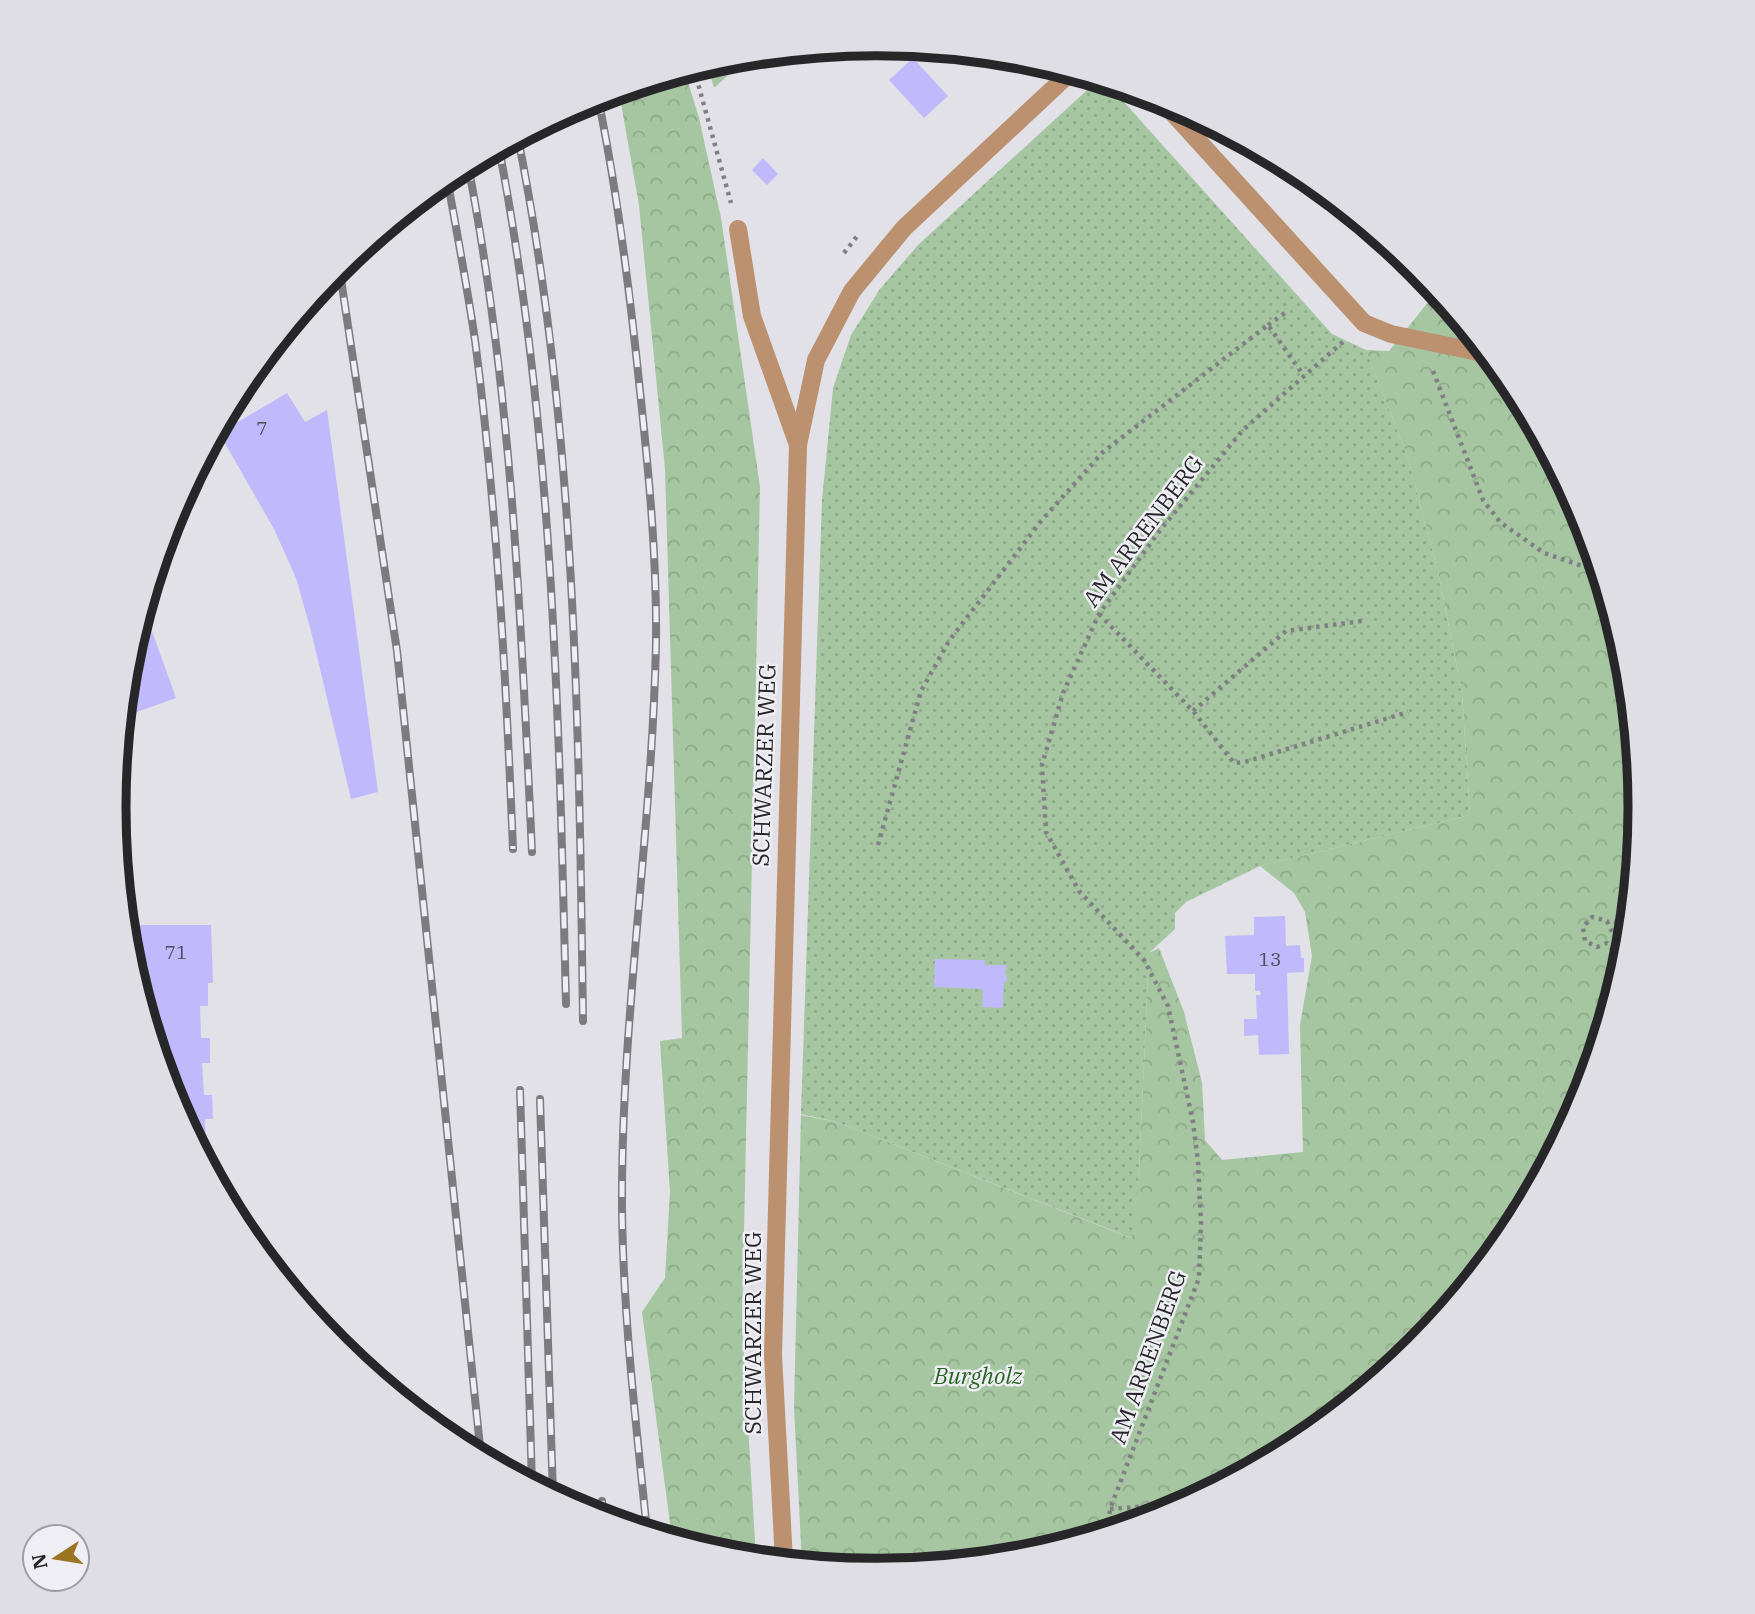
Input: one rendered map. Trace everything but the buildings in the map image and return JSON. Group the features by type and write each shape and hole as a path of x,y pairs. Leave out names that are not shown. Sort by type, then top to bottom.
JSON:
{"street":[{"name":"SCHWARZER WEG","path":"784,1552 773,1355 797,445 816,360 852,291 904,228 1063,80"},
{"path":"1178,119 1364,323 1391,334 1474,351"},
{"path":"738,229 752,316 797,445"}],"path":[{"path":"697,79 738,229"},
{"path":"878,845 921,691 949,641 1041,521 1103,452 1285,313"},
{"name":"AM ARRENBERG","path":"1109,1521 1110,1509 1199,1278 1201,1224 1198,1161 1193,1122 1168,1006 1144,960 1079,891 1046,832 1042,765 1063,693 1099,614 1161,528 1242,430 1364,323"},
{"path":"1268,325 1304,376"},
{"path":"1421,341 1483,499 1500,522 1544,552 1590,568"},
{"path":"1099,614 1193,711 1234,763 1245,762 1408,712"},
{"path":"1193,711 1286,631 1362,621"},
{"path":"1614,952 1607,943 1597,947 1585,941 1583,927 1592,917 1607,921 1612,932 1618,929"},
{"path":"1110,1509 1152,1506"}],"green space":[{"path":"734,69 714,88 711,75"},
{"path":"688,81 699,118 721,218 760,487 742,1324 755,1548 671,1528 642,1312 665,1278 670,1192 660,1041 682,1038 665,469 639,205 621,102"},
{"path":"1090,87 1118,96 1332,334 1366,350 1408,458 1439,576 1462,693 1470,815 1260,866 1186,902 1175,913 1175,929 1149,953 1139,1171 1132,1238 837,1122 801,1114 822,500 833,388 851,335 880,289 918,245"},
{"name":"Burgholz","path":"1430,299 1473,350 1502,390 1551,475 1589,566 1614,660 1627,758 1629,807 1622,905 1614,954 1589,1048 1551,1139 1502,1224 1442,1302 1409,1338 1335,1403 1295,1431 1210,1481 1119,1518 1024,1544 927,1556 878,1558 802,1554 794,1407 801,1115 837,1122 1131,1238 1139,1171 1149,953 1159,948 1184,1012 1202,1083 1205,1140 1222,1160 1303,1152 1300,1025 1312,956 1305,912 1294,893 1260,866 1470,815 1462,693 1439,576 1408,458 1366,350 1389,351"}],"railway":[{"path":"600,109 632,318 654,549 656,644 653,714 626,1066 622,1207 627,1328 646,1521"},
{"path":"520,147 552,357 563,467 576,689 583,1021"},
{"path":"501,158 517,254 542,467 556,682 566,1004"},
{"path":"470,177 483,250 505,421 519,593 532,852"},
{"path":"449,191 483,403 504,658 513,849"},
{"path":"341,281 397,651 480,1443"},
{"path":"520,1090 532,1474"},
{"path":"540,1099 553,1484"},
{"path":"602,1501 602,1506"}]}
